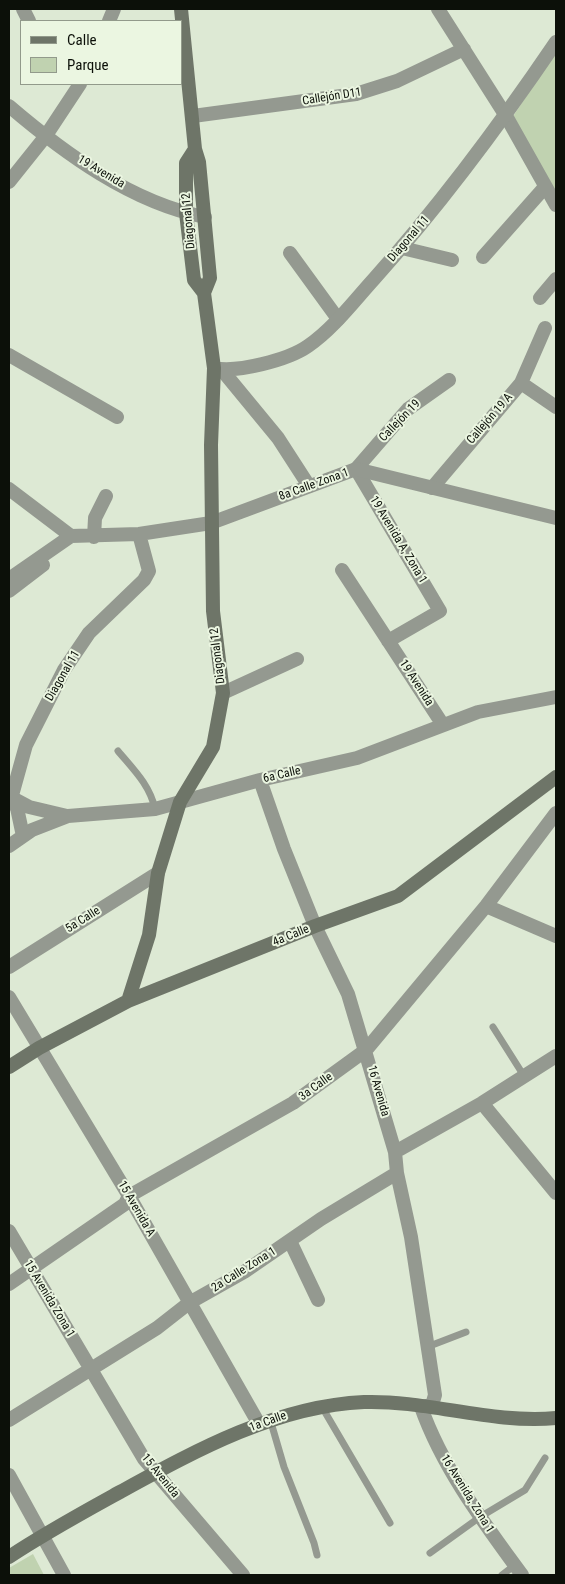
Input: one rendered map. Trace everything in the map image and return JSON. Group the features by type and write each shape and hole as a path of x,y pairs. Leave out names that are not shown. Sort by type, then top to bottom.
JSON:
{"main road":[{"name":"Diagonal 12","path":"181,9 193,116 194,149 199,162 210,278 204,293"},
{"name":"Diagonal 12","path":"128,1001 149,935 158,873 180,802 212,747 223,693 213,611 210,523 218,369 204,293 194,280 186,213 186,163 194,149"},
{"name":"4a Calle","path":"9,1067 39,1048 128,1001 315,926 398,896 556,777"},
{"name":"1a Calle","path":"9,1557 42,1535 156,1472 264,1421 322,1407 364,1402 393,1402 479,1415 556,1418"}],"street":[{"path":"438,9 506,116 556,205"},
{"name":"Diagonal 11","path":"218,369 289,356 309,346 338,318 402,248 460,178 506,116 556,42"},
{"name":"Callejón D11","path":"193,116 356,94 397,81 464,49"},
{"path":"9,182 45,137 79,85"},
{"name":"19 Avenida","path":"9,106 45,137 104,175 146,198 186,213 205,217"},
{"path":"483,257 546,188"},
{"path":"402,248 452,260"},
{"path":"290,252 338,318"},
{"path":"540,298 556,279"},
{"path":"520,383 544,328"},
{"path":"9,355 117,417"},
{"path":"218,369 278,438 308,486"},
{"name":"Callejón 19","path":"356,469 408,409 449,380"},
{"name":"Callejón 19 A","path":"432,488 520,383 556,406"},
{"name":"8a Calle Zona 1","path":"71,536 94,537 139,534 210,523 356,469 556,518"},
{"name":"19 Avenida A, Zona 1","path":"356,469 440,611 388,641"},
{"path":"9,489 71,536"},
{"path":"94,537 95,518 106,496"},
{"name":"Diagonal 11","path":"10,799 26,745 64,670 89,633 144,580 149,571 139,534"},
{"path":"9,578 71,536"},
{"path":"9,591 42,567 71,536"},
{"name":"19 Avenida","path":"342,570 443,725"},
{"path":"223,693 297,659"},
{"name":"6a Calle","path":"9,846 48,822 68,816 155,809 260,780 357,758 478,712 556,697"},
{"name":"16 Avenida","path":"260,780 284,849 315,926 348,994 395,1152 397,1173 411,1237 435,1399 429,1407 421,1407"},
{"path":"10,799 29,807 68,816"},
{"path":"10,799 17,808 23,836"},
{"name":"3a Calle","path":"9,1284 125,1204 129,1196 293,1103 366,1050 486,906 556,813"},
{"name":"5a Calle","path":"9,968 158,873"},
{"path":"486,906 556,936"},
{"name":"15 Avenida A","path":"9,997 129,1196 189,1303 264,1421"},
{"path":"395,1152 482,1103 556,1056"},
{"path":"482,1103 553,1184"},
{"name":"2a Calle Zona 1","path":"9,1420 90,1367 156,1328 189,1303 244,1272 290,1240 397,1173"},
{"name":"15 Avenida Zona 1","path":"9,1231 90,1367"},
{"path":"290,1240 318,1300"},
{"name":"15 Avenida","path":"90,1367 144,1459 243,1575"},
{"name":"16 Avenida, Zona 1","path":"421,1407 442,1454 480,1518 519,1570"},
{"path":"9,1475 64,1575"}],"lane":[{"path":"118,751 144,783 151,794 155,809"},
{"path":"493,1027 524,1076"},
{"path":"427,1347 466,1332"},
{"path":"322,1407 390,1523"},
{"path":"264,1421 284,1467 317,1555"},
{"path":"430,1553 480,1518 525,1490 546,1458"},
{"path":"502,1575 519,1570"}],"green space":[{"path":"556,51 556,201 510,121"},
{"path":"33,1554 44,1575 9,1575 9,1568"}]}
